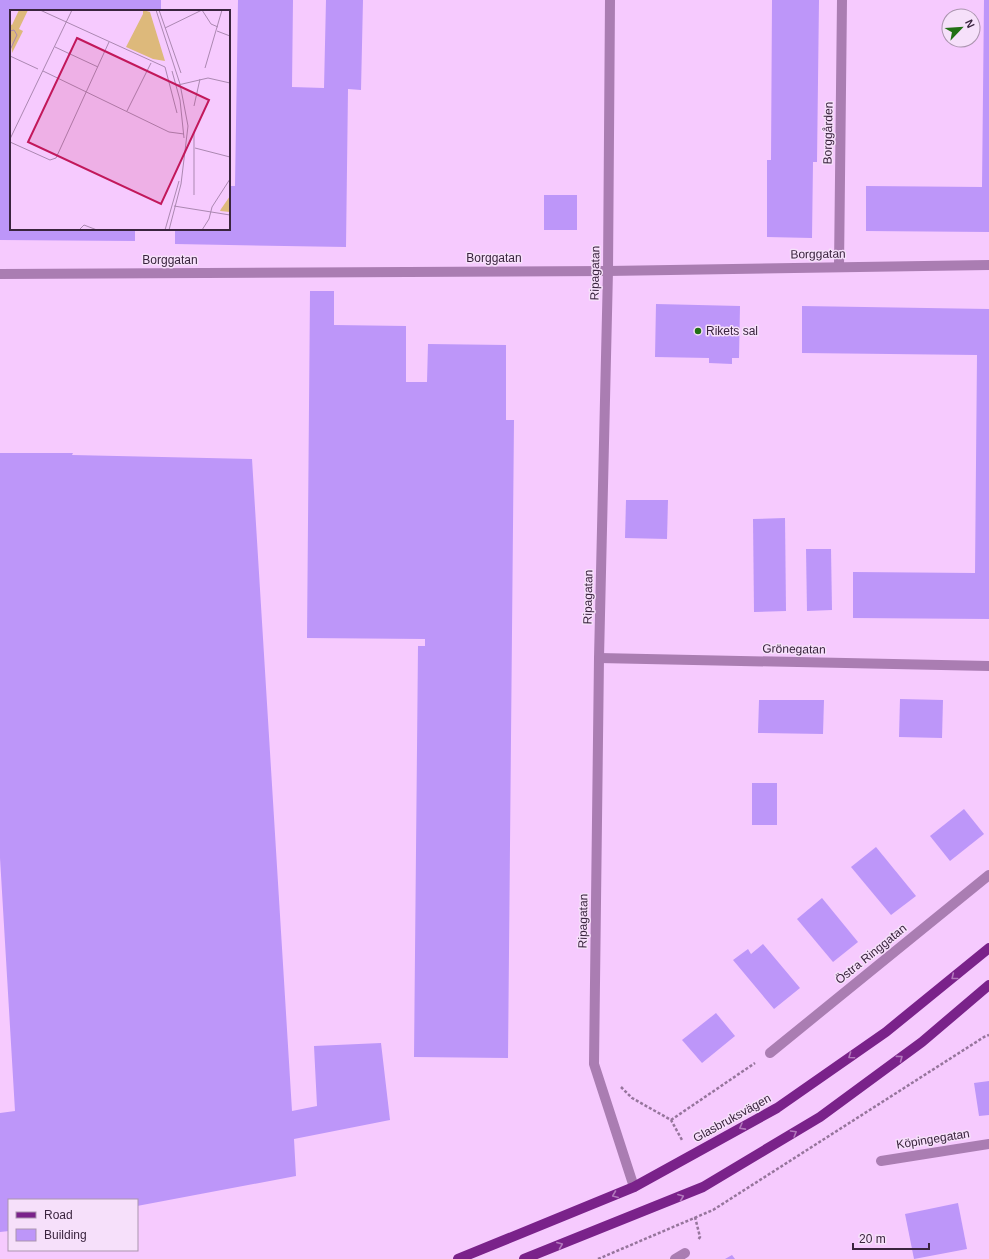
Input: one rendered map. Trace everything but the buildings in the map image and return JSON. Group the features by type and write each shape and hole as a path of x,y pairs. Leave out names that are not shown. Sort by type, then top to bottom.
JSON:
{"main road":[{"name":"Glasbruksvägen","path":"458,1259 634,1188 784,1103 886,1032 987,952"},
{"path":"524,1259 703,1188 820,1117 922,1042 989,985"}],"street":[{"name":"Ripagatan","path":"610,0 608,271 599,658 594,1064 634,1188"},
{"name":"Borggården","path":"839,267 842,0"},
{"name":"Borggatan","path":"0,274 608,271 989,265"},
{"name":"Grönegatan","path":"599,658 989,666"},
{"name":"Östra Ringgatan","path":"770,1053 989,875"},
{"name":"Köpingegatan","path":"881,1161 989,1144"},
{"path":"675,1259 685,1254"}],"path":[{"path":"671,1120 770,1053"},
{"path":"616,1082 632,1098 671,1120 690,1156"},
{"path":"703,1188 713,1210"}],"place":[{"name":"Rikets sal","path":"698,331"}]}
